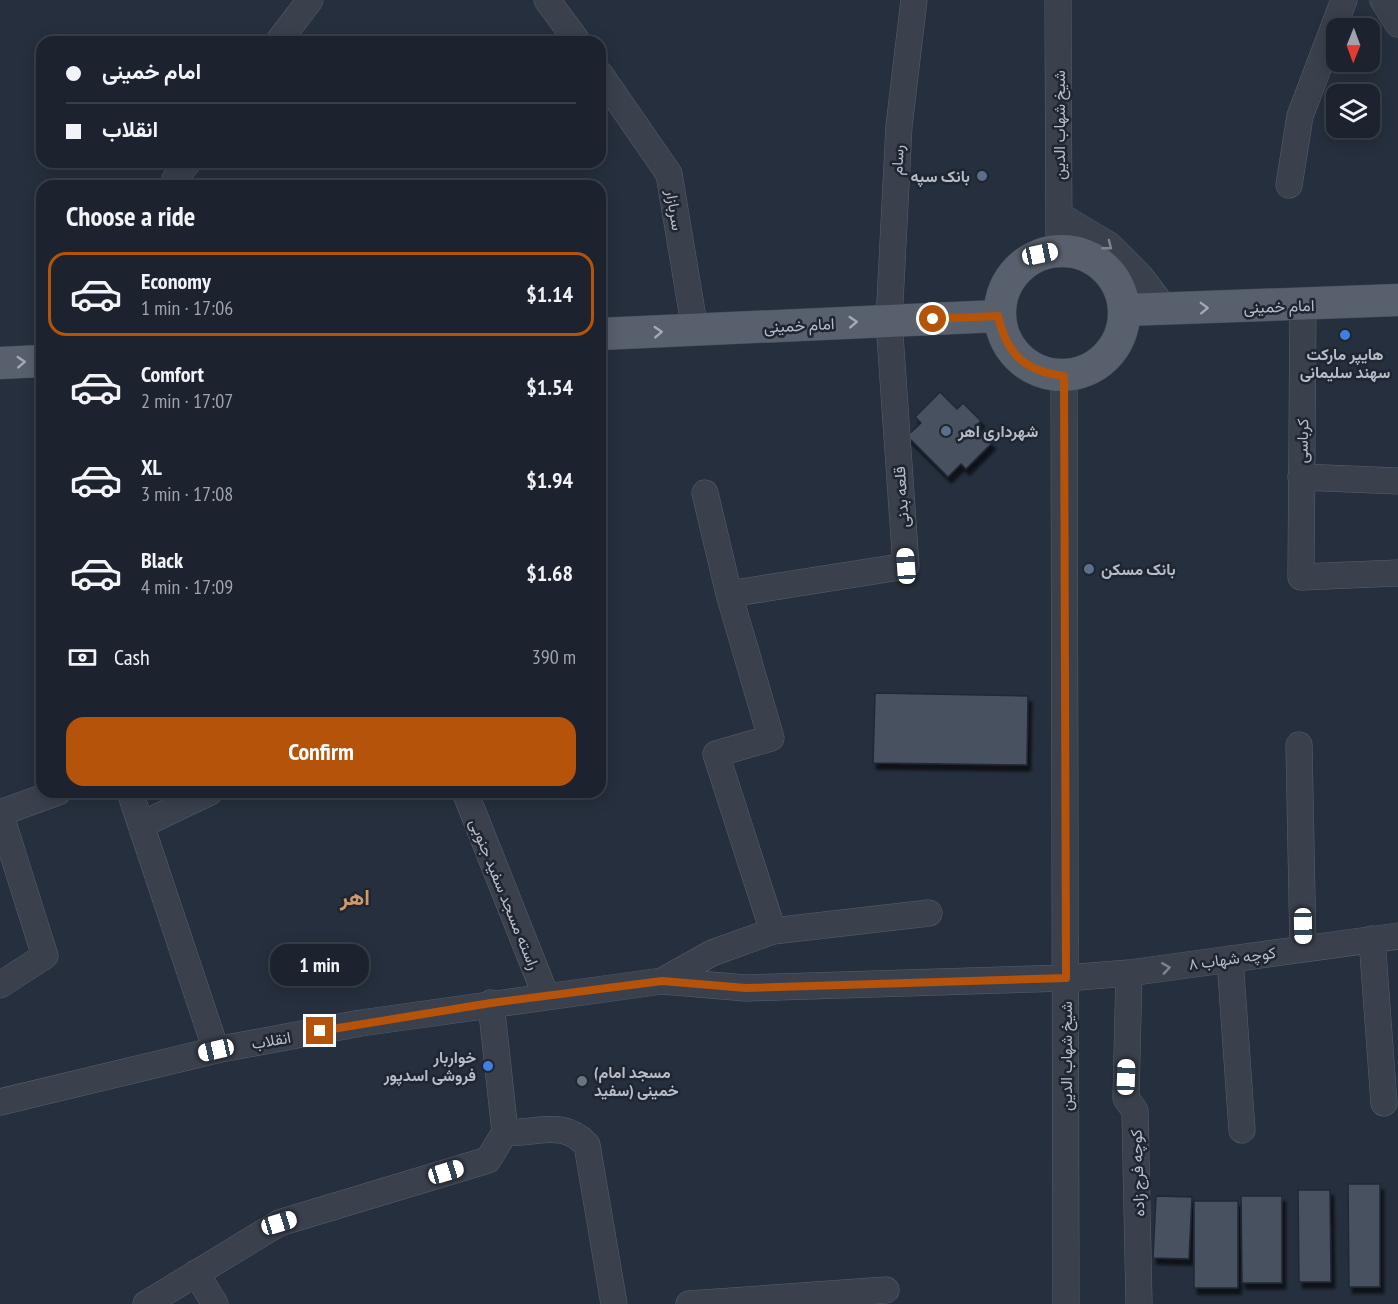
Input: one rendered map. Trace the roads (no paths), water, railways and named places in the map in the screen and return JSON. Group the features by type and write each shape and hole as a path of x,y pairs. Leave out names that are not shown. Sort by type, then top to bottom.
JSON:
{"main road":[{"path":"1059,250 1078,252 1096,260 1111,274 1121,291 1125,310 1122,330 1114,348 1101,362 1084,372 1064,376 1045,373 1027,365 1012,352 1002,335 998,316 1001,296 1009,278 1022,264 1040,254 1059,250"},
{"name":"امام خمینی","path":"1125,310 1398,300"},
{"name":"امام خمینی","path":"606,334 998,316"},
{"path":"0,363 36,361"}],"street":[{"path":"283,36 310,0"},
{"path":"547,0 574,36"},
{"name":"رسام","path":"889,321 899,126 915,0"},
{"name":"شیخ شهاب الدین","path":"1058,0 1059,250"},
{"path":"1289,185 1300,116 1344,0"},
{"path":"1383,0 1398,24"},
{"name":"سربازار","path":"606,83 669,174 695,330"},
{"path":"176,180 183,168"},
{"path":"1059,215 1109,245 1140,276 1165,309"},
{"name":"کرباسی","path":"1303,305 1301,577 1398,573"},
{"name":"قلعه بدنی","path":"729,594 906,566 889,321"},
{"name":"شیخ شهاب الدین","path":"1064,376 1066,1304"},
{"path":"1301,477 1398,481"},
{"path":"705,493 729,594 771,738 716,754 773,931"},
{"path":"1299,745 1303,949"},
{"path":"0,985 45,956 0,813 41,798"},
{"path":"132,798 216,1050"},
{"path":"141,825 197,798"},
{"name":"راسته مسجد سفید جنوبی","path":"467,798 546,996"},
{"path":"662,981 712,953 773,931 929,913"},
{"name":"کوچه شهاب ۸","path":"662,981 746,988 1066,978 1129,973 1398,936"},
{"path":"1372,939 1384,1103"},
{"path":"1230,959 1242,1130"},
{"name":"کوچه فرج زاده","path":"1129,973 1126,1098 1135,1111 1139,1304"},
{"name":"انقلاب","path":"0,1102 216,1050 491,1003 662,981"},
{"path":"146,1304 279,1223 488,1160 505,1132 491,1003"},
{"path":"505,1132 554,1128 581,1139 587,1145 614,1304"},
{"path":"196,1273 215,1304"},
{"path":"689,1304 886,1290"}],"place":[{"name":"بانک سپه","path":"982,176"},
{"name":"هایپر مارکت سهند سلیمانی","path":"1345,335"},
{"name":"شهرداری اهر","path":"946,431"},
{"name":"بانک مسکن","path":"1089,569"},
{"name":"خواربار فروشی اسدپور","path":"488,1066"},
{"name":"(مسجد امام خمینی (سفید","path":"582,1081"}],"district":[{"name":"اهر","path":"355,897"}]}
